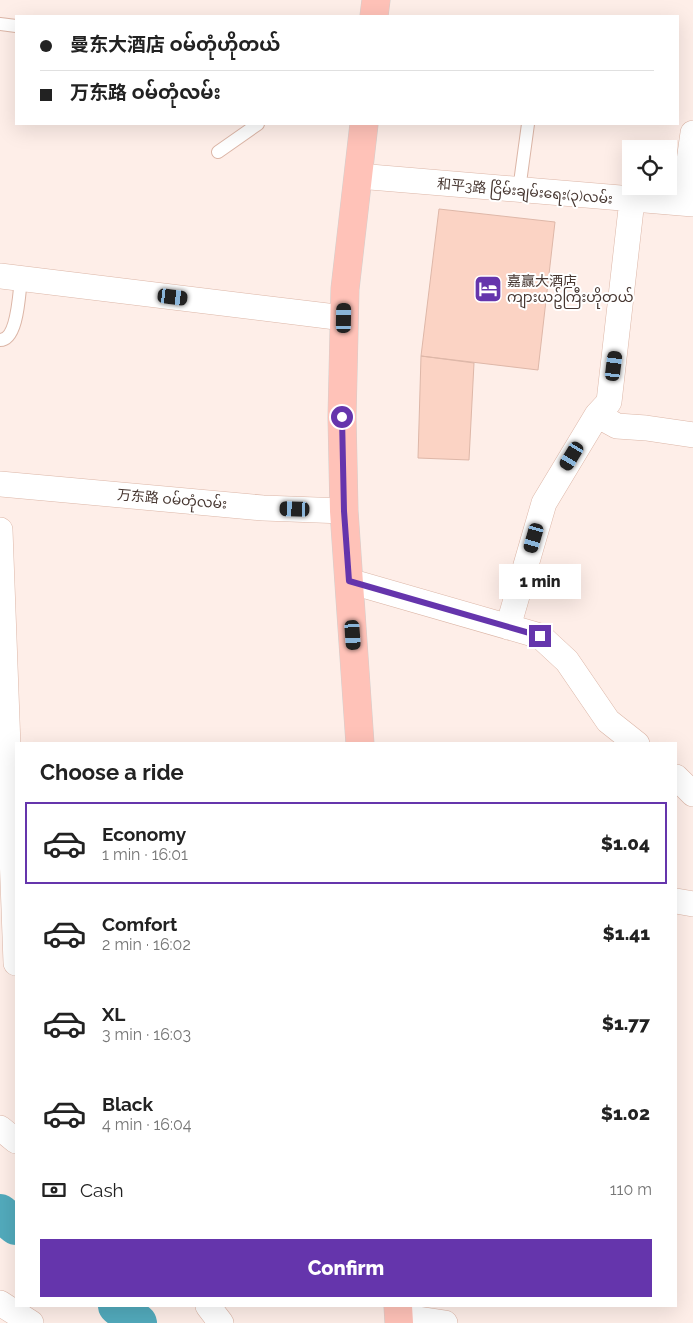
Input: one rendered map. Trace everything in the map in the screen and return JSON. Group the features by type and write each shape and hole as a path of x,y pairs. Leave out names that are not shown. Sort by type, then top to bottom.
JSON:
{"highway":[{"path":"374,15 376,0"},
{"path":"360,742 344,511 342,417 344,289 364,125"}],"street":[{"path":"688,204 693,133"},
{"name":"和平3路 ငြိမ်းချမ်းရေး(၃)လမ်း","path":"358,176 688,204"},
{"path":"508,627 544,503 597,415 609,402 632,200"},
{"path":"10,277 344,318"},
{"path":"597,415 617,426 693,435"},
{"name":"万东路 ဝမ်တုံလမ်း","path":"0,484 263,508 344,511"},
{"path":"0,530 15,943"},
{"path":"349,581 540,636 568,661 608,721 634,742"},
{"path":"677,778 693,794"},
{"path":"677,901 693,904"},
{"path":"0,1128 15,1141"},
{"path":"0,1303 31,1323"},
{"path":"209,1307 221,1323"},
{"path":"398,1315 445,1323"}],"lane":[{"path":"0,24 15,26"},
{"path":"218,152 257,125"},
{"path":"519,190 528,125"},
{"path":"0,340 10,336 14,328 10,277"}],"building":[{"name":"嘉赢大酒店 ကျားယဥ်ကြီးဟိုတယ်","path":"439,209 555,222 538,370 421,356"},
{"path":"421,356 474,363 469,460 418,458"}],"waterway":[{"path":"0,1213 15,1225"},
{"path":"118,1307 138,1323"}],"place":[{"name":"嘉赢大酒店 ကျားယဥ်ကြီးဟိုတယ်","path":"488,289"}],"route":[{"path":"342,417 344,511 349,581 540,636"}]}
